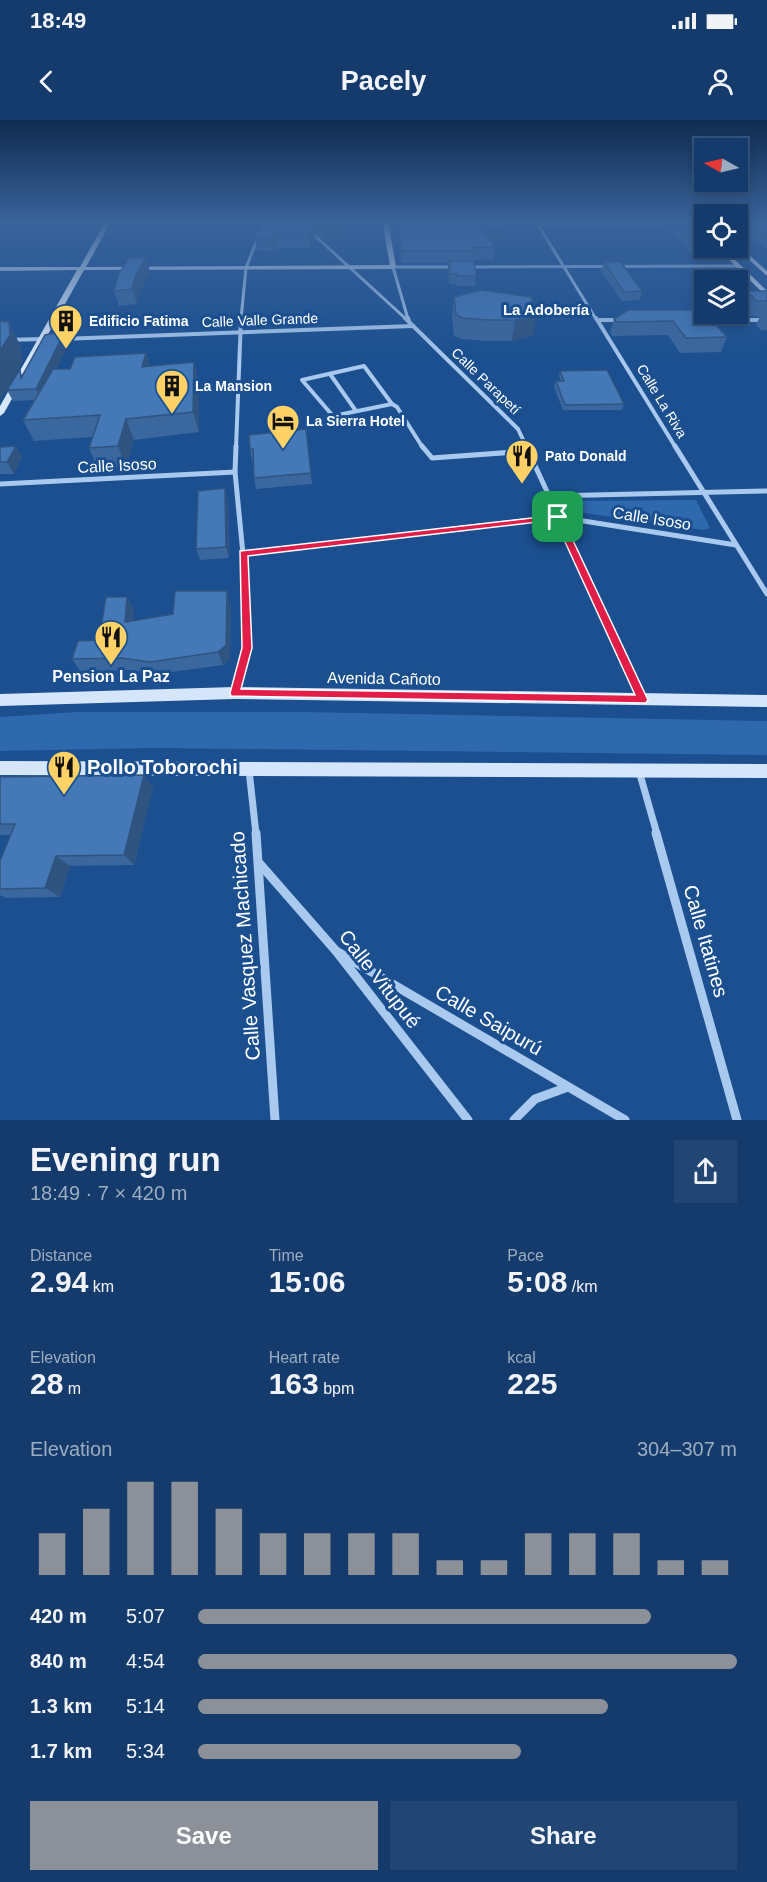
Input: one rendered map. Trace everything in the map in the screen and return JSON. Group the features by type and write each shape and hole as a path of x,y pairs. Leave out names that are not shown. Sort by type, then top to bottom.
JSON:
{"street":[{"name":"Calle Parapetí","path":"348,267 409,321 518,429 642,700"},
{"path":"393,267 409,321"},
{"path":"0,269 451,267"},
{"name":"Calle La Riva","path":"566,267 767,594"},
{"path":"739,267 767,295"},
{"path":"235,693 247,648 243,554 235,472 240,332 246,268"},
{"path":"0,413 79,269"},
{"path":"598,320 632,320"},
{"path":"748,320 767,320"},
{"name":"Calle Valle Grande","path":"0,340 414,326"},
{"path":"392,404 333,416 302,380 364,366 432,458 530,451"},
{"path":"330,374 356,411"},
{"name":"Calle Isoso","path":"0,484 235,472"},
{"name":"Calle Isoso","path":"550,496 767,490"},
{"name":"Calle Isoso","path":"243,554 558,517 736,545"},
{"name":"Avenida Cañoto","path":"0,700 235,693 767,701"},
{"path":"0,768 767,771"},
{"name":"Calle Vasquez Machicado","path":"249,769 259,863 275,1120"},
{"name":"Calle Itatines","path":"639,771 737,1120"},
{"name":"Calle Vitupué","path":"259,863 336,951 468,1120"},
{"name":"Calle Saipurú","path":"336,951 625,1120"},
{"path":"514,1120 535,1099 568,1087"}],"shaded area":[{"path":"696,500 710,528 703,530 564,510 556,505 563,501"},
{"path":"77,712 306,712 767,721 767,755 156,748 0,751 0,717"}],"building":[{"path":"123,267 141,267 132,289 114,291"},
{"path":"449,267 475,267 476,276 457,276 457,274 450,274"},
{"path":"607,267 624,267 642,291 624,292"},
{"path":"481,290 531,297 537,315 515,320 489,320 463,318 456,315 454,297"},
{"path":"748,291 767,291 767,301 756,301"},
{"path":"628,310 694,310 694,324 715,324 727,337 686,338 673,321 616,322 614,319"},
{"path":"0,321 9,322 10,335 0,351"},
{"path":"65,331 36,389 7,390 20,369 21,378 45,335"},
{"path":"146,353 142,367 194,362 193,412 126,419 118,446 89,448 100,415 23,420 53,369 70,369 75,357"},
{"path":"607,370 624,404 565,405 556,381 564,381 560,371"},
{"path":"306,429 311,473 254,478 253,449 250,449 249,435"},
{"path":"16,446 7,462 0,462 0,447"},
{"path":"225,488 226,547 196,549 198,491"},
{"path":"175,591 227,591 226,645 218,652 150,662 122,658 72,659 78,641 99,640 106,597 127,597 125,622 173,614"},
{"path":"144,775 124,855 56,856 45,888 0,889 0,861 15,824 0,824 0,777"}],"place":[{"name":"Edificio Fatima","path":"66,350"},
{"name":"La Mansion","path":"172,415"},
{"name":"La Sierra Hotel","path":"283,450"},
{"name":"Pato Donald","path":"522,485"},
{"name":"Pension La Paz","path":"111,666"},
{"name":"Pollo Toborochi","path":"64,796"}],"district":[{"name":"La Adobería","path":"546,310"}],"route":[{"path":"558,517 642,700 235,693 247,648 243,554 558,517"}]}
